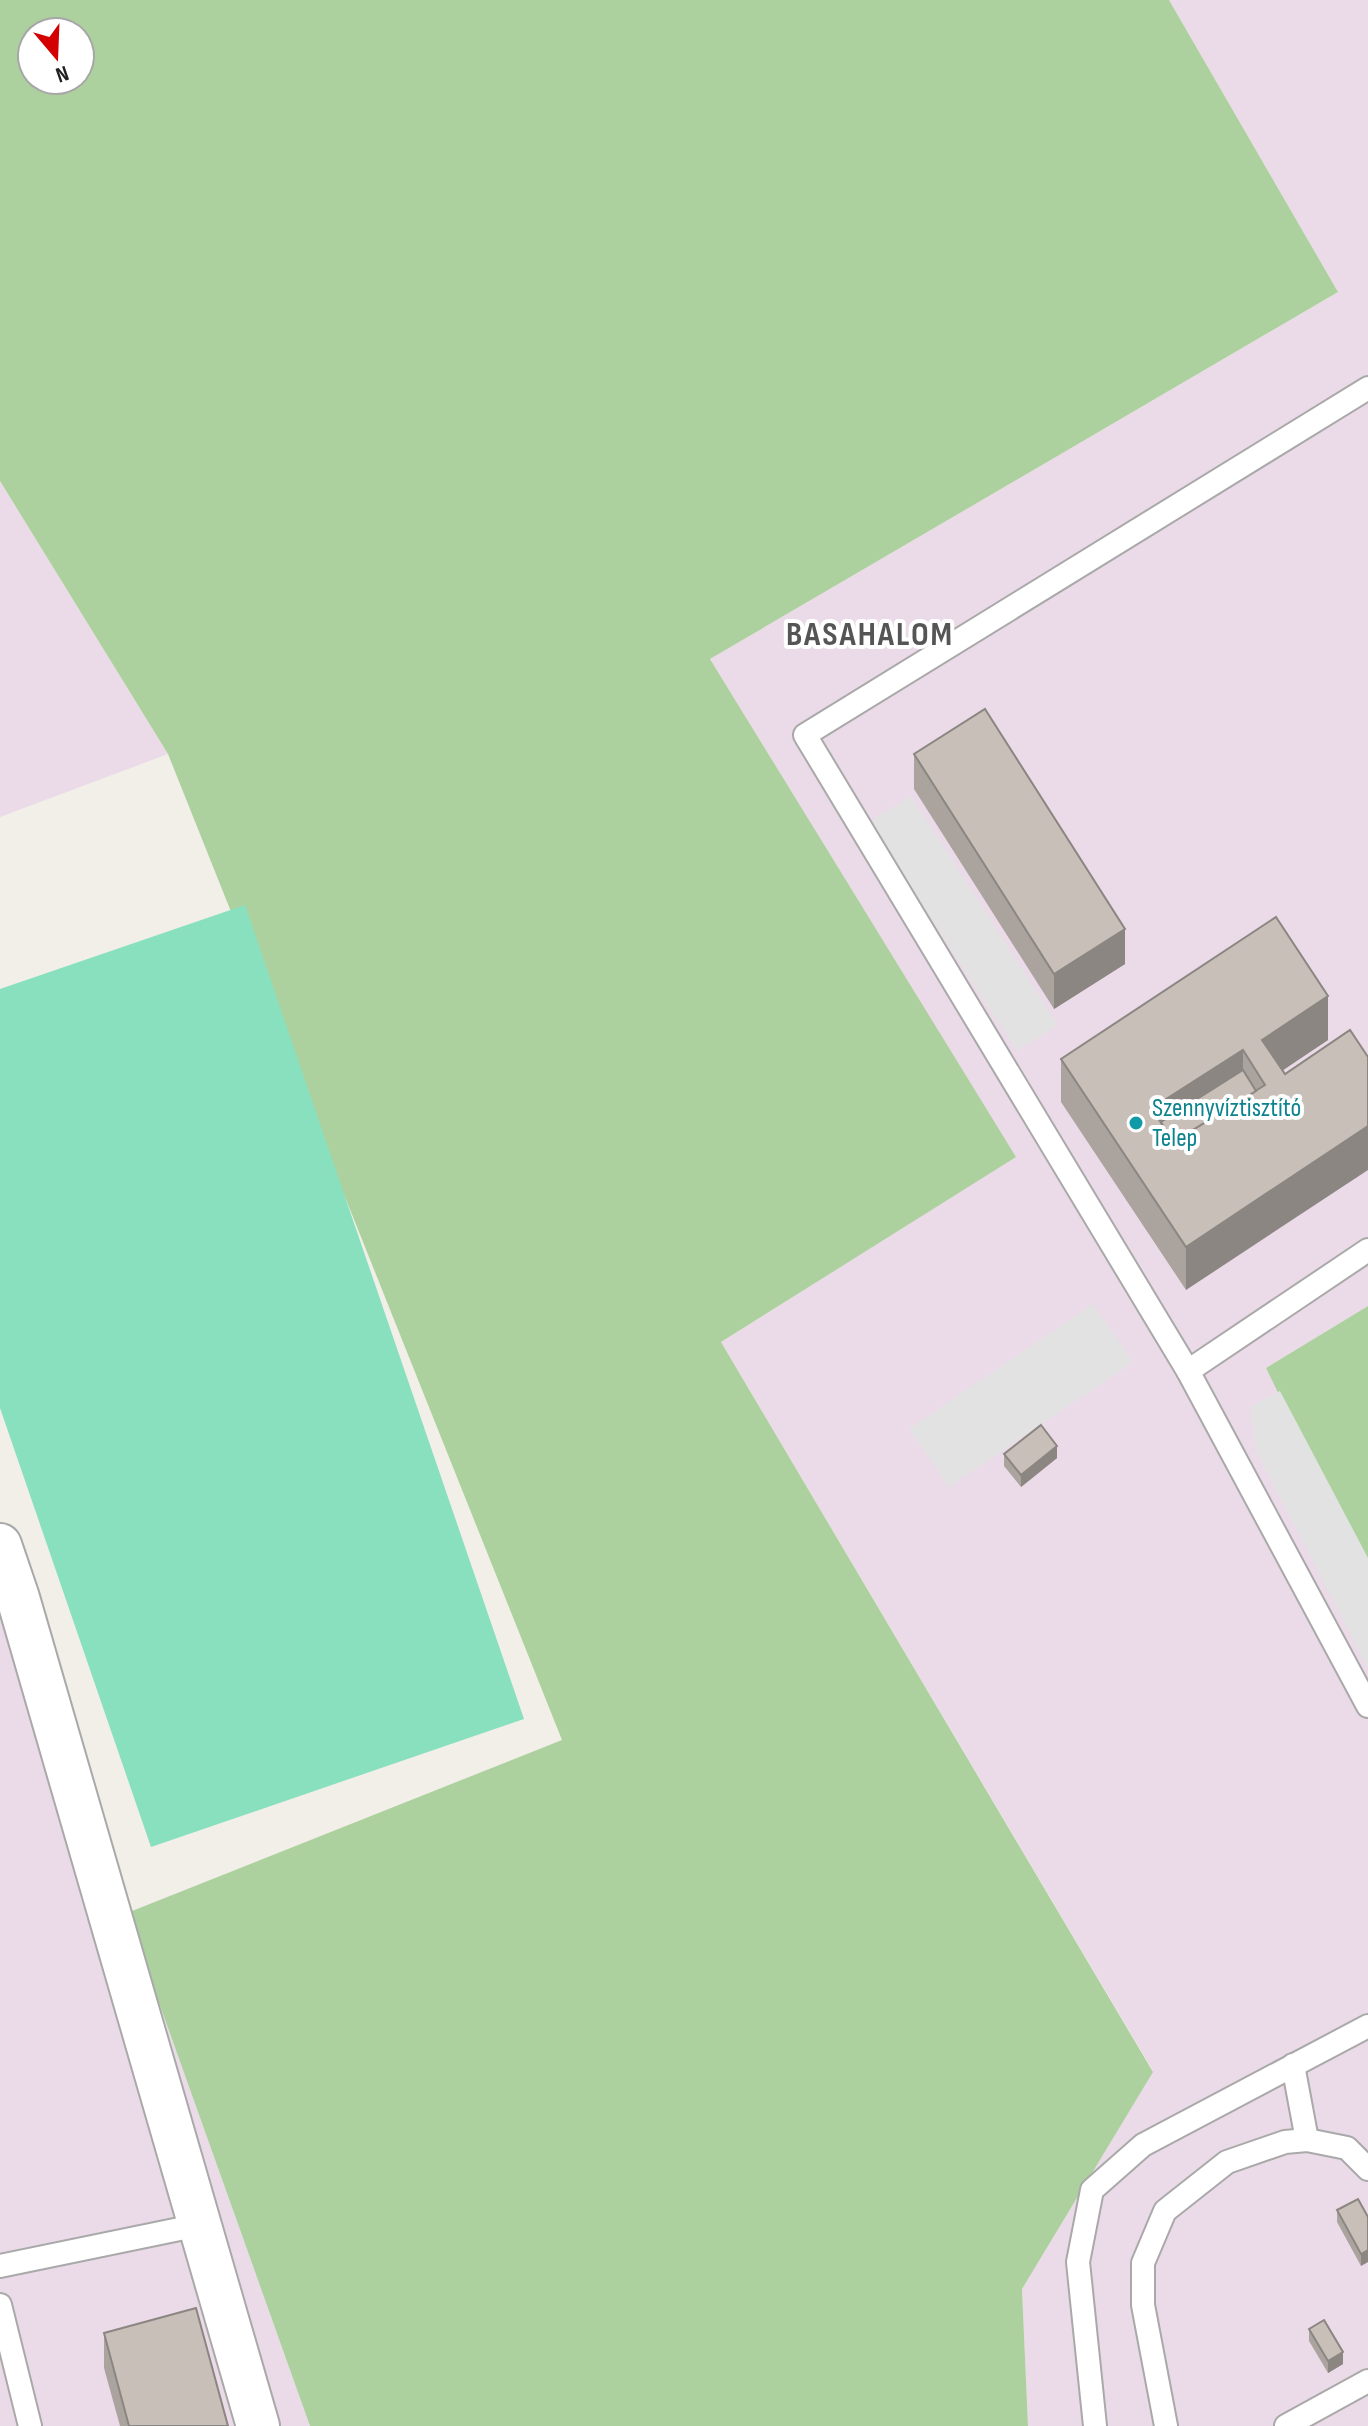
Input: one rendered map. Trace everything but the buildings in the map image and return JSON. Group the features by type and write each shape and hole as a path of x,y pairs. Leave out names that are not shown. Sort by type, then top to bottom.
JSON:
{"street":[{"path":"0,1545 258,2426"}],"lane":[{"path":"1368,388 805,735 1188,1371 1368,1706"},
{"path":"1188,1371 1368,1250"},
{"path":"1095,2426 1078,2262 1092,2190 1143,2145 1368,2026"},
{"path":"1293,2065 1307,2140"},
{"path":"1166,2426 1143,2305 1143,2263 1165,2211 1227,2162 1285,2142 1307,2140 1347,2148 1368,2169"},
{"path":"0,2266 199,2225"},
{"path":"0,2305 30,2426"},
{"path":"1286,2426 1368,2381"}],"shaded area":[{"path":"1169,0 1368,0 1368,1306 1266,1368 1368,1578 1368,2426 1028,2426 1022,2289 1153,2071 721,1342 1015,1157 710,659 1338,292"},
{"path":"0,481 168,754 0,817"},
{"path":"911,796 1058,1025 1017,1051 869,822"},
{"path":"1093,1304 1133,1362 949,1487 909,1429"},
{"path":"1280,1391 1368,1558 1368,1668 1256,1451 1250,1407"},
{"path":"0,1557 127,1913 310,2426 0,2426"}],"green space":[{"path":"0,0 1169,0 1338,292 710,659 1016,1157 721,1342 1153,2072 1022,2289 1028,2426 310,2426 127,1913 562,1740 168,754 0,481"},
{"path":"245,905 524,1719 151,1847 0,1408 0,989"},
{"path":"1368,1306 1368,1578 1266,1368"}],"place":[{"name":"Szennyvíztisztító Telep","path":"1136,1123"}],"district":[{"name":"BASAHALOM","path":"870,634"}]}
